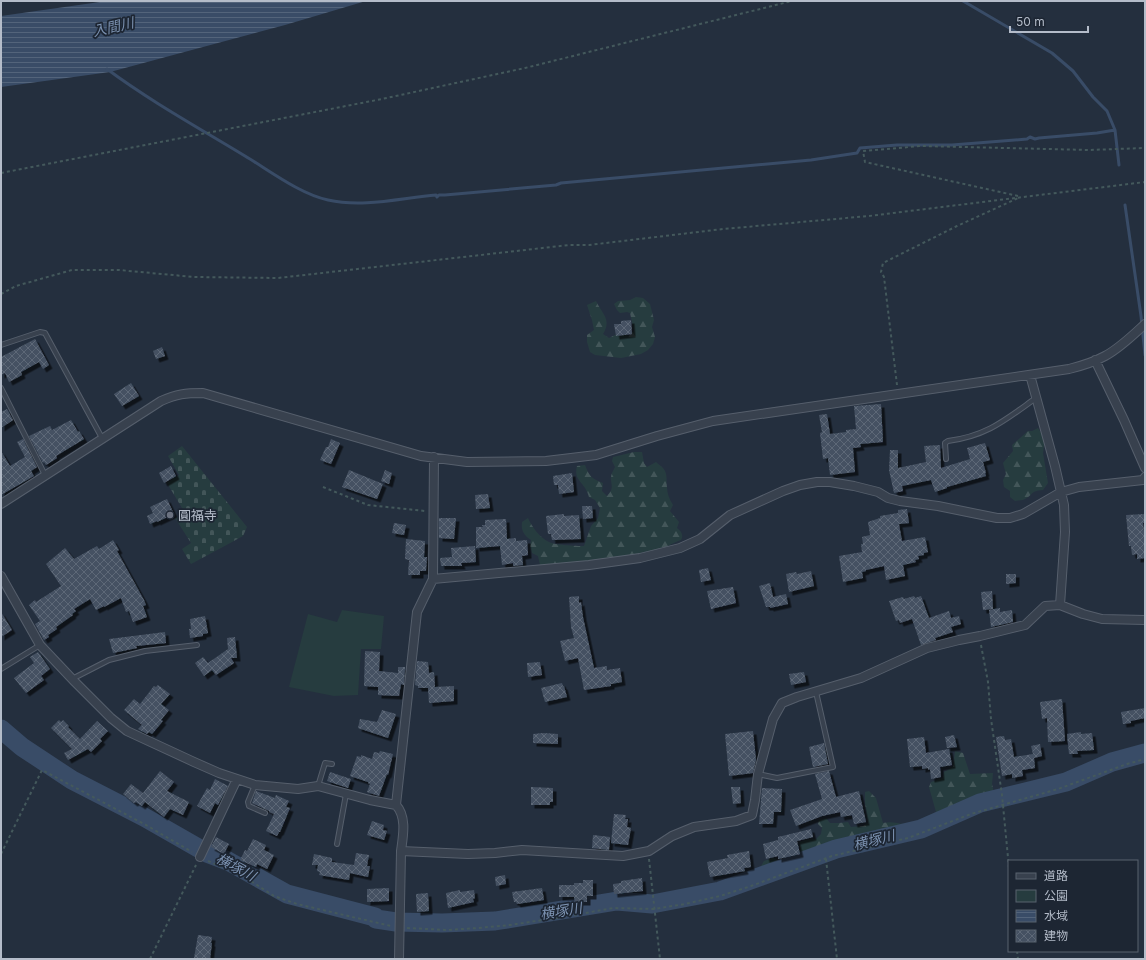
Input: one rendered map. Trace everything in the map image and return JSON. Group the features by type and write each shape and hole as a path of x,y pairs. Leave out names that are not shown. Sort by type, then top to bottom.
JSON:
{"street":[{"path":"1,504 102,438 161,401 176,394 203,393 421,456 467,462 546,461 596,455 657,436 713,421 1069,369 1096,360 1111,352 1126,342 1145,324"},
{"path":"1096,360 1145,468"},
{"path":"1030,375 1064,505 1065,532 1060,604"},
{"path":"396,805 418,612 434,578 434,458"},
{"path":"434,578 589,565 640,558 680,548 700,539 730,515 783,491 800,485 818,482 830,482 854,486 878,492 888,498 900,501 938,506 996,518 1010,518 1023,514 1061,492 1079,487 1143,480 1145,477"},
{"path":"1,576 40,645 71,679 111,718 127,731 194,762 237,779 255,784 276,788 298,789 318,786 396,805 401,811 403,818 399,959"},
{"path":"402,851 495,854 522,850 622,856 648,851 672,836 694,827 736,821 752,815 758,774 773,719 782,703 860,678 926,648 1025,625 1045,606 1060,604 1083,614 1102,619 1145,620"},
{"path":"200,857 237,779"}],"lane":[{"path":"1,345 40,332 45,334 102,438"},
{"path":"1,388 45,476"},
{"path":"946,459 945,443 948,441 977,435 991,429 1037,398"},
{"path":"1,669 40,645"},
{"path":"71,679 109,660 145,651 197,645"},
{"path":"758,774 776,778 833,767 816,692"},
{"path":"318,786 325,763 332,764"},
{"path":"255,784 248,802 249,806 265,813"},
{"path":"337,844 346,794"}],"path":[{"path":"1,173 382,99 525,68 792,1"},
{"path":"1021,197 865,162 863,151 921,146 1112,149 1145,148"},
{"path":"1,294 16,286 72,270 119,270 194,277 278,278 569,245 589,246 723,228 869,216 1145,182"},
{"path":"899,395 884,277 881,272 883,263 957,226 1021,197"},
{"path":"323,487 368,505 433,512"},
{"path":"980,636 988,682 1008,860"},
{"path":"1,854 42,770"},
{"path":"648,851 660,959"},
{"path":"150,959 200,857"},
{"path":"826,858 837,959"}],"green space":[{"path":"636,297 643,298 650,304 654,320 652,327 655,337 653,344 648,350 641,354 621,358 595,355 590,352 587,342 587,335 594,330 587,305 596,301 603,313 607,324 603,334 609,338 619,333 628,336 634,331 630,313 620,313 614,304 618,301 630,300"},
{"path":"1038,428 1045,439 1043,453 1048,483 1043,490 1034,492 1024,500 1015,501 1010,497 1010,491 1004,487 1003,480 1006,474 1003,463 1013,451 1012,445 1028,431"},
{"path":"182,446 247,527 243,536 191,564 182,549 191,543 175,518 185,513 167,483 179,475 168,456"},
{"path":"634,452 642,452 644,463 647,467 656,462 665,470 668,494 673,505 670,511 679,522 677,528 682,533 681,540 658,550 641,553 632,561 547,566 540,565 538,556 532,553 530,546 531,540 526,536 522,528 522,522 528,518 539,535 552,543 584,546 591,526 598,518 600,508 595,500 589,497 585,488 578,479 576,471 577,466 585,465 591,477 603,483 602,491 607,496 612,487 611,477 615,467 612,461 613,457"},
{"path":"342,610 384,616 381,649 361,649 358,695 334,696 289,687 308,614 337,622"},
{"path":"955,751 963,753 970,774 993,773 992,784 994,793 989,803 962,813 950,812 916,827 845,842 835,846 812,863 801,865 773,876 768,877 761,873 761,866 764,861 773,858 779,861 799,856 800,842 816,839 821,834 822,828 818,824 819,820 826,818 830,823 848,822 851,827 863,826 868,823 865,792 869,791 876,798 883,823 889,822 910,824 936,812 929,787 931,782 943,778 944,772 953,767"}],"water":[{"name":"入間川","path":"107,1 366,1 285,25 110,72 1,87 1,16"}],"building":[{"path":"631,320 632,334 616,336 614,324 621,324 621,321"},
{"path":"35,339 49,365 43,369 39,362 21,372 22,375 9,382 5,373 1,375 1,357"},
{"path":"162,347 165,356 156,359 153,351"},
{"path":"131,383 139,396 122,406 114,394"},
{"path":"881,404 883,442 860,444 861,447 853,448 855,472 830,475 828,458 823,459 820,433 822,432 819,415 827,414 830,434 846,432 846,430 856,429 854,406"},
{"path":"7,409 13,420 1,428 1,412"},
{"path":"71,420 84,439 56,456 57,458 46,465 44,462 43,463 29,436 50,426 52,430"},
{"path":"23,439 37,467 31,471 34,476 1,495 1,451 10,466 25,457 17,442"},
{"path":"331,439 340,443 331,464 320,460"},
{"path":"985,443 990,460 983,462 986,476 935,492 931,480 902,486 903,491 894,493 889,470 890,450 898,450 898,468 926,462 924,446 940,445 941,468 970,459 967,448"},
{"path":"171,466 176,476 164,483 159,473"},
{"path":"349,470 383,484 377,499 342,487"},
{"path":"385,470 392,473 389,484 381,481"},
{"path":"572,473 574,492 559,494 558,485 554,485 553,476"},
{"path":"488,494 490,508 476,509 475,495"},
{"path":"167,499 174,514 150,524 147,516 153,513 150,507"},
{"path":"582,506 592,506 593,518 583,519"},
{"path":"907,509 909,523 899,524 902,541 925,537 928,552 924,553 924,555 918,556 919,559 915,560 916,562 903,565 905,576 886,580 884,566 862,572 863,578 843,582 839,556 862,552 862,537 870,535 868,522 880,518 880,516 898,513 898,510"},
{"path":"564,514 564,516 579,515 581,539 552,540 551,534 548,534 546,516"},
{"path":"1145,514 1145,523 1143,523 1145,558 1137,559 1137,554 1132,555 1131,546 1129,546 1126,515"},
{"path":"439,518 456,518 454,539 439,538"},
{"path":"506,519 507,539 516,538 516,541 527,540 528,555 522,556 523,565 513,566 513,563 502,565 500,546 476,548 476,527 483,527 482,525 485,525 485,520"},
{"path":"394,523 406,525 404,535 392,533"},
{"path":"406,539 425,541 424,557 427,557 426,571 420,571 420,575 408,575 409,560 405,559"},
{"path":"113,540 119,550 117,551 144,600 146,605 143,606 147,617 133,622 129,611 126,612 121,598 96,610 90,599 74,609 76,611 72,614 73,615 56,627 57,629 48,635 49,637 44,640 35,624 40,621 29,605 35,600 36,602 61,586 46,564 65,548 74,559 97,546 99,549"},
{"path":"475,546 476,562 461,563 462,566 441,566 440,558 452,557 451,548"},
{"path":"708,568 711,580 701,582 699,570"},
{"path":"811,571 814,586 789,592 786,574 796,572 797,574"},
{"path":"1006,574 1016,574 1016,583 1006,584"},
{"path":"770,583 773,597 786,594 788,604 770,608 766,607 759,586"},
{"path":"733,587 736,603 711,609 707,591"},
{"path":"992,591 993,609 983,610 981,592"},
{"path":"579,596 579,603 581,602 594,668 607,666 607,670 620,668 622,682 611,684 611,686 584,690 578,658 565,661 560,641 574,638 571,627 569,597"},
{"path":"914,596 915,598 921,596 929,618 949,611 951,618 959,616 961,624 951,627 953,632 935,638 936,640 921,645 912,619 900,623 899,620 896,621 889,601"},
{"path":"1000,608 1000,612 1012,610 1013,622 991,627 989,610"},
{"path":"1,612 12,630 1,637"},
{"path":"205,616 208,633 203,634 203,636 190,638 190,619"},
{"path":"165,632 166,643 136,646 137,648 113,653 109,639"},
{"path":"235,637 237,658 231,658 234,663 216,675 212,670 204,676 195,663 203,657 208,663 228,649 227,638"},
{"path":"365,651 380,652 379,671 398,673 398,667 405,667 404,685 401,684 399,696 378,695 378,687 364,686"},
{"path":"38,652 50,669 41,676 44,680 26,693 14,678 34,663 30,657"},
{"path":"417,661 428,662 429,673 434,672 435,687 454,686 454,701 429,703 428,688 418,688 418,686 415,685"},
{"path":"540,662 542,675 528,677 527,663"},
{"path":"804,672 806,682 791,685 789,674"},
{"path":"562,683 567,697 545,702 541,688"},
{"path":"158,685 170,694 161,704 169,710 161,720 163,721 152,734 149,732 147,734 138,729 142,725 124,710 134,699 140,704 154,686 156,687"},
{"path":"1062,699 1065,741 1048,742 1047,718 1042,719 1040,702"},
{"path":"1145,708 1145,718 1123,724 1121,712"},
{"path":"382,710 396,714 388,738 358,728 360,719 377,722"},
{"path":"59,720 61,722 63,720 80,739 97,721 108,731 100,739 102,741 91,752 88,749 68,760 64,753 72,749 51,728"},
{"path":"753,731 756,760 753,773 729,776 725,734"},
{"path":"1081,732 1081,734 1092,733 1094,750 1077,751 1078,754 1069,754 1067,734"},
{"path":"533,734 558,734 558,744 533,743"},
{"path":"954,735 957,747 947,748 945,737"},
{"path":"1004,736 1005,740 1011,739 1014,757 1033,754 1031,746 1040,744 1042,756 1034,758 1035,768 1022,770 1023,776 1012,778 1012,774 1002,776 996,737"},
{"path":"924,737 926,753 949,749 952,765 940,767 941,777 931,779 930,769 922,769 922,766 910,767 907,739"},
{"path":"824,743 828,764 813,767 809,747"},
{"path":"380,751 393,754 388,775 387,774 379,796 367,792 370,784 368,782 350,776 357,756 361,757 361,755 372,759 374,752 379,753"},
{"path":"160,771 174,782 167,791 189,802 183,815 170,809 164,817 145,802 142,806 136,802 134,803 123,794 131,784 143,793"},
{"path":"829,771 836,797 859,791 866,822 854,824 852,815 841,817 840,812 822,816 796,826 790,810 822,799 815,774"},
{"path":"330,772 351,779 348,788 327,781"},
{"path":"215,779 228,786 218,805 215,803 210,813 197,806 207,788 210,790"},
{"path":"531,787 553,788 553,802 550,802 550,805 531,805"},
{"path":"731,787 740,787 741,803 733,804"},
{"path":"762,788 782,789 781,812 774,812 773,824 759,824"},
{"path":"256,791 275,798 276,795 289,801 286,807 290,808 277,836 266,831 274,814 252,803"},
{"path":"614,814 626,815 625,819 628,819 627,827 631,828 628,845 611,843"},
{"path":"372,821 384,825 383,830 387,831 384,840 367,835"},
{"path":"811,829 813,837 797,841 800,854 778,859 778,856 766,859 763,844 778,840 778,837"},
{"path":"593,835 610,837 609,850 592,848"},
{"path":"216,837 229,844 224,854 211,847"},
{"path":"253,839 266,845 264,850 274,855 267,869 257,864 256,867 240,860 245,850 247,851"},
{"path":"749,851 751,867 744,868 745,871 710,877 707,862 728,858 727,855"},
{"path":"356,853 369,855 367,866 370,866 368,877 350,873 349,880 319,875 320,872 317,871 318,865 312,865 314,854 332,858 332,862 354,865"},
{"path":"505,875 506,884 496,886 495,877"},
{"path":"642,878 643,891 614,894 613,884 621,883 621,881"},
{"path":"583,880 593,880 593,896 587,896 587,902 575,902 574,897 559,897 559,885 574,885 574,883 583,883"},
{"path":"389,888 389,901 367,902 367,889"},
{"path":"542,888 544,900 517,904 514,902 512,892"},
{"path":"460,890 460,892 474,890 474,902 448,908 446,893"},
{"path":"428,893 429,911 417,912 416,894"},
{"path":"198,935 212,937 210,959 194,958"}],"waterway":[{"path":"963,1 1052,53 1073,71 1093,97 1107,111 1115,130 1119,165"},
{"path":"107,69 157,103 307,193 328,200 355,203 382,202 436,195 437,197 439,195 811,160 857,153 860,148 897,145 952,145 1027,139 1030,137 1035,139 1115,130"},
{"path":"1125,205 1145,355"},
{"name":"横塚川","path":"1,729 22,747 72,780 144,817 207,853 228,861 287,894 375,917 376,919 396,922 442,923 495,921 617,901 652,904 720,891 836,849 921,829 980,803 1066,782 1112,762 1145,753"}],"place":[{"name":"圓福寺","path":"170,515"}]}
